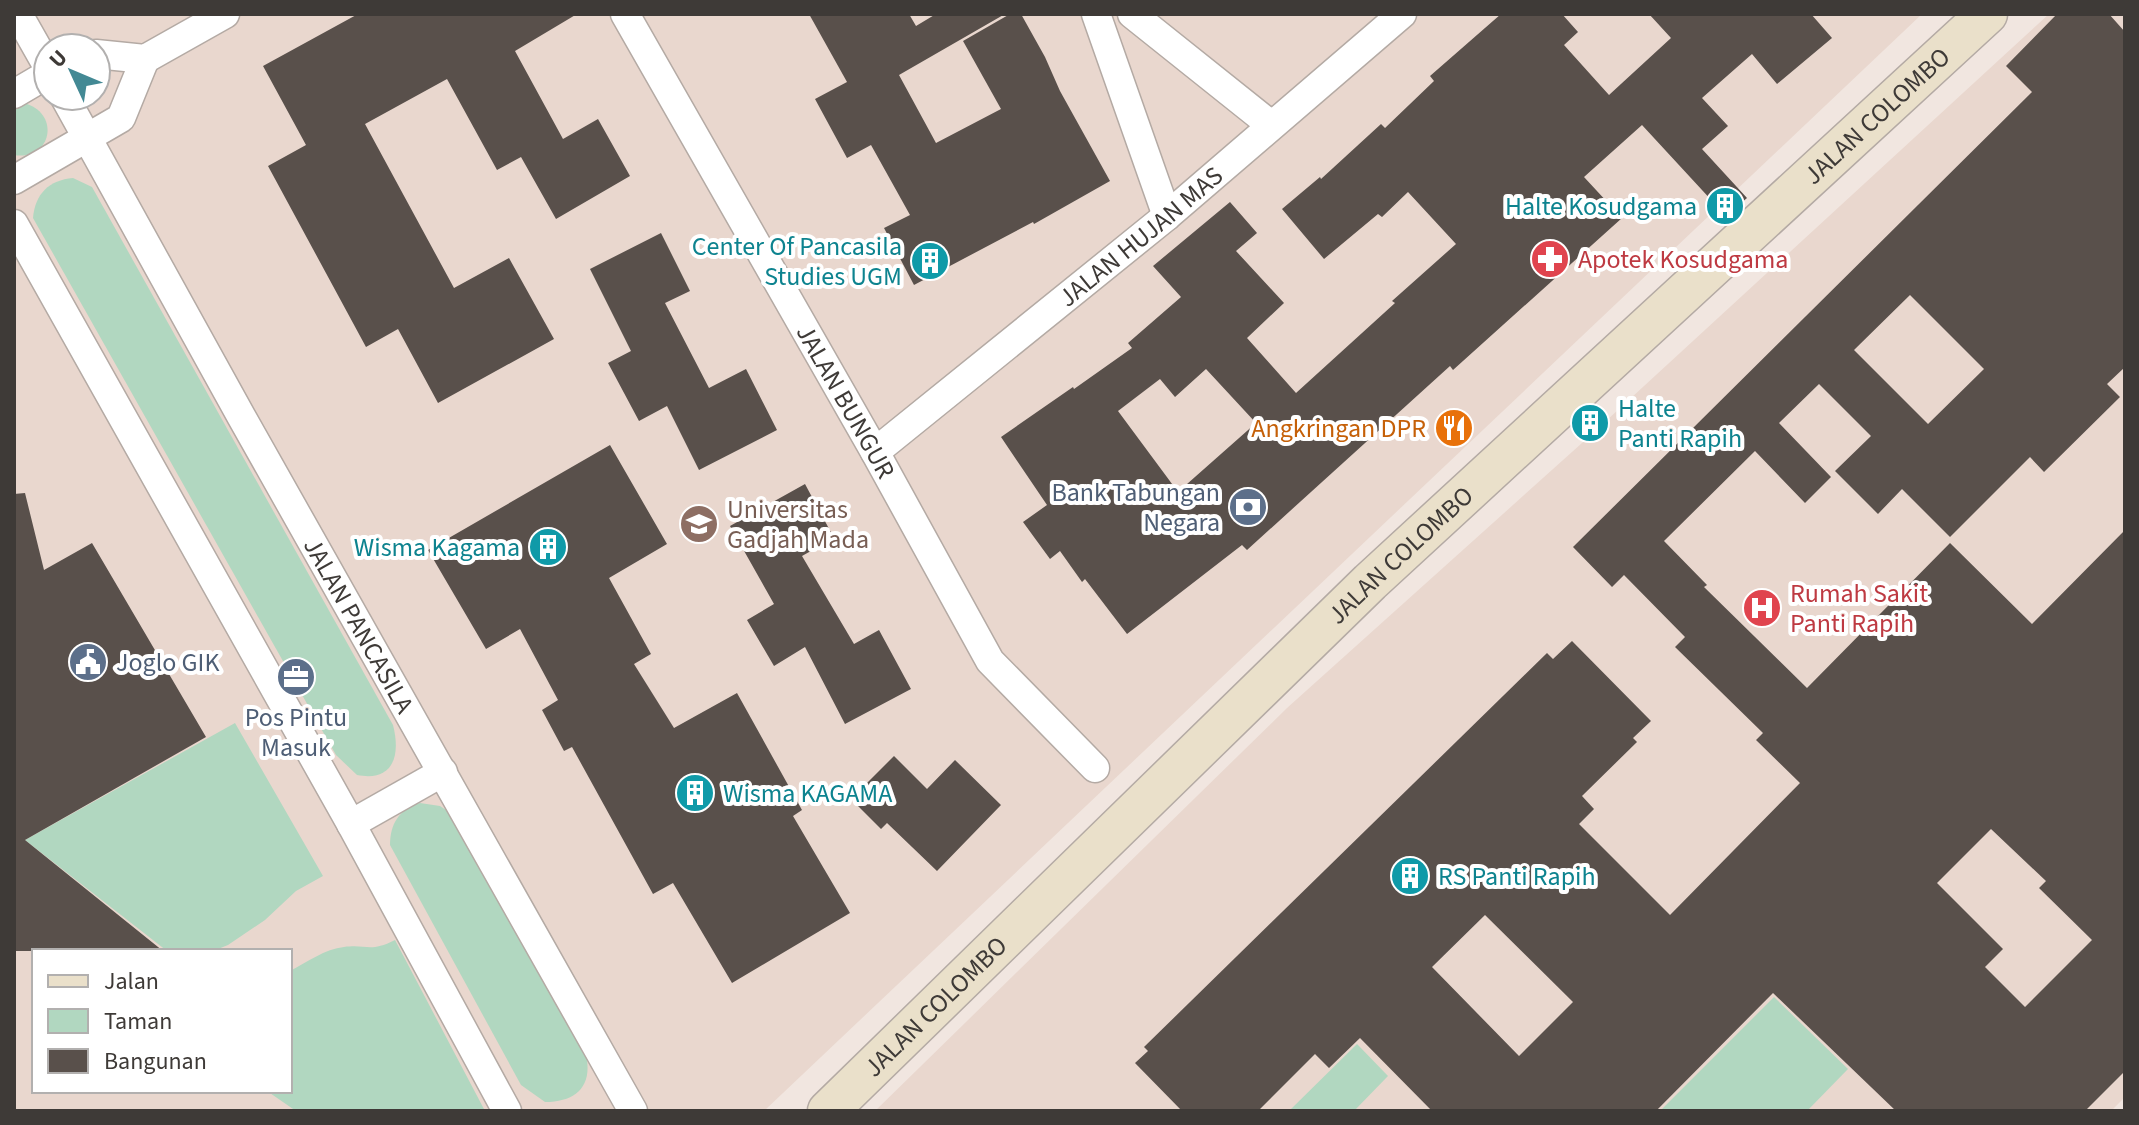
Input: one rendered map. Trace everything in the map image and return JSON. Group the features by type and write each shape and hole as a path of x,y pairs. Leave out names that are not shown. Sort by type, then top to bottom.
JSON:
{"main road":[{"name":"JALAN COLOMBO","path":"828,1111 1370,582 1987,14"}],"street":[{"path":"18,14 32,39"},
{"path":"112,56 145,59 225,14"},
{"name":"JALAN BUNGUR","path":"625,14 875,452 990,661 1095,768"},
{"path":"1096,14 1167,216"},
{"path":"1132,14 1271,125"},
{"name":"JALAN HUJAN MAS","path":"875,452 1167,216 1402,14"},
{"path":"14,180 121,118 145,59"},
{"path":"14,94 32,83"},
{"name":"JALAN PANCASILA","path":"73,112 633,1111"},
{"path":"14,224 351,824 507,1111"},
{"path":"351,824 443,772"}],"shaded area":[{"name":"Universitas Gadjah Mada","path":"14,14 1922,14 764,1111 14,1111"},
{"name":"Rumah Sakit Panti Rapih","path":"2049,14 2125,14 2125,1097 2111,1111 875,1111 1287,708 1582,443"}],"green space":[{"path":"24,103 32,106 32,112 40,112 47,125 44,144 27,155 14,155 14,105"},
{"path":"73,178 92,187 393,725 395,756 392,764 379,774 357,775 336,755 33,218 40,195 50,185"},
{"path":"235,723 323,876 296,891 265,920 228,945 218,949 164,949 25,840"},
{"path":"420,803 440,806 449,812 586,1055 587,1075 580,1090 573,1095 545,1102 521,1085 390,845 397,818 406,809"},
{"path":"395,940 485,1111 296,1111 270,1093 292,1093 292,970 337,948 386,944"},
{"path":"1774,997 1848,1069 1807,1111 1660,1111"},
{"path":"1357,1044 1388,1076 1354,1111 1289,1111"}],"building":[{"path":"358,14 577,14 515,51 563,139 598,119 630,176 556,219 521,157 497,170 447,79 365,124 454,288 509,258 554,339 438,403 398,329 366,347 268,166 306,145 263,66"},
{"path":"809,14 909,14 916,26 936,14 1005,14 899,75 936,143 1001,109 963,41 1010,14 1021,14 1110,181 914,285 884,228 910,215 871,145 847,158 815,99 847,82"},
{"path":"1501,14 1562,14 1578,32 1564,45 1609,95 1671,38 1649,14 1811,14 1832,38 1777,84 1752,54 1702,98 1728,126 1702,149 1747,198 1726,216 1642,125 1584,177 1622,218 1453,370 1450,366 1247,550 1242,545 1127,634 1060,551 1050,559 1023,522 1047,505 1001,437 1132,348 1128,343 1181,297 1153,266 1230,202 1257,233 1236,251 1284,303 1247,338 1296,393 1456,244 1408,192 1382,217 1378,214 1324,259 1282,209 1321,179 1381,124 1385,128 1434,81 1430,76","holes":["1206,369 1256,423 1178,492 1118,411 1160,379 1175,397"]},
{"path":"2057,14 2109,14 2125,32 2125,367 2107,384 2120,397 2044,472 2030,457 1950,537 1902,489 1878,514 1835,471 1871,436 1819,384 1779,423 1831,477 1805,503 1755,451 1664,541 1707,585 1704,587 1807,688 1950,543 2032,624 2125,530 2125,1071 2085,1111 1896,1111 1773,993 1656,1111 1432,1111 1360,1038 1329,1068 1315,1054 1258,1111 1182,1111 1135,1063 1148,1051 1144,1047 1547,653 1553,659 1572,641 1651,721 1633,738 1637,742 1582,796 1594,809 1579,824 1670,915 1800,783 1756,740 1763,733 1675,647 1685,637 1624,575 1612,587 1573,547 2032,92 2006,66","holes":["1910,295 1984,369 1928,424 1854,350","1991,829 2046,881 2039,888 2092,940 2025,1007 1985,967 2003,949 1937,883","1485,915 1573,1002 1519,1056 1432,967"]},
{"path":"661,233 690,291 665,303 709,388 746,369 777,430 699,470 667,406 639,421 608,363 631,351 590,269"},
{"path":"610,445 667,544 609,578 651,654 634,664 674,728 737,693 802,810 793,816 850,913 732,983 673,883 653,894 572,747 564,751 542,710 558,700 520,629 486,649 428,550"},
{"path":"805,484 834,538 802,556 854,644 879,630 911,689 845,724 805,647 774,666 747,620 774,604 730,526"},
{"name":"Joglo GIK","path":"25,493 44,570 92,543 206,737 25,840 161,949 14,951 14,494"},
{"path":"894,756 927,789 955,760 1001,805 937,871 887,823 881,829 851,799"}],"place":[{"name":"Halte Kosudgama","path":"1725,206"},
{"name":"Apotek Kosudgama","path":"1550,259"},
{"name":"Center Of Pancasila Studies UGM","path":"930,261"},
{"name":"Halte Panti Rapih","path":"1590,423"},
{"name":"Angkringan DPR","path":"1454,428"},
{"name":"Bank Tabungan Negara","path":"1248,507"},
{"name":"Universitas Gadjah Mada","path":"699,524"},
{"name":"Wisma Kagama","path":"548,547"},
{"name":"Rumah Sakit Panti Rapih","path":"1762,608"},
{"name":"Joglo GIK","path":"88,662"},
{"name":"Pos Pintu Masuk","path":"296,677"},
{"name":"Wisma KAGAMA","path":"695,793"},
{"name":"RS Panti Rapih","path":"1410,876"}]}
